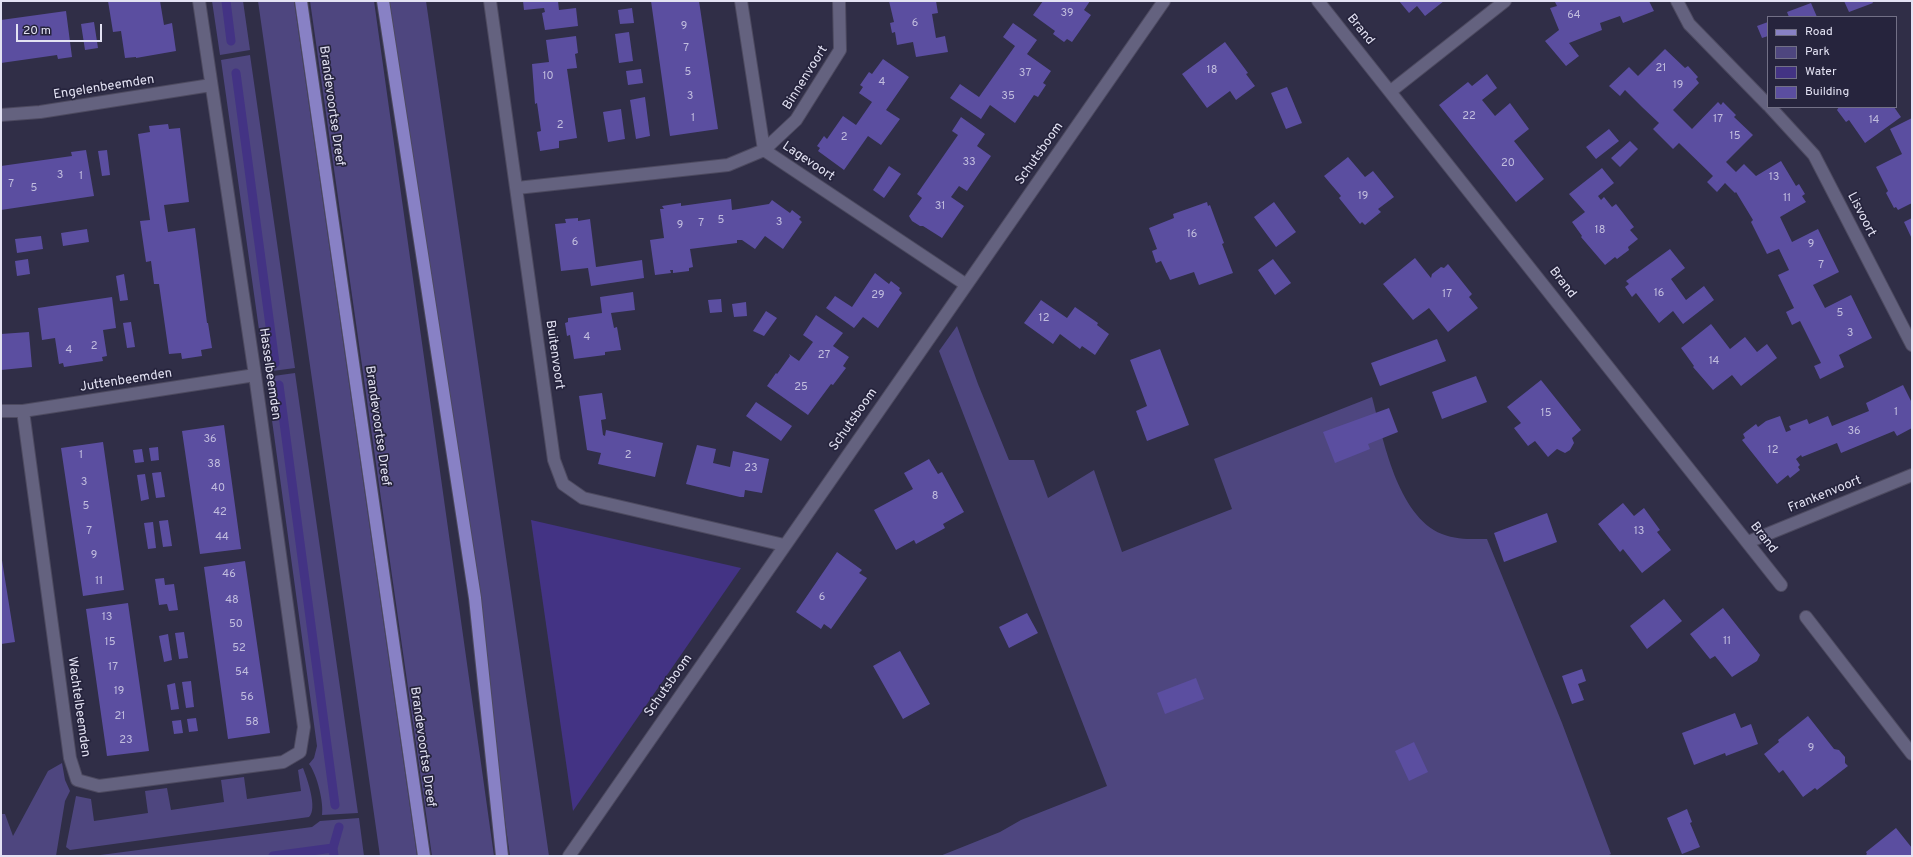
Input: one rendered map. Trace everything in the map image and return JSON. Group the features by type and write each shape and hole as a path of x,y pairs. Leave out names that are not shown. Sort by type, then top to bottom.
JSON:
{"main road":[{"name":"Brandevoortse Dreef","path":"301,1 424,856"},
{"path":"383,1 476,598 502,856"}],"street":[{"name":"Hasselbeemden","path":"199,1 255,375 304,726 300,752"},
{"name":"Buitenvoort","path":"490,1 554,460 563,484 583,498 784,545"},
{"path":"741,1 764,150"},
{"name":"Binnenvoort","path":"764,150 796,120 840,50 839,1"},
{"name":"Schutsboom","path":"568,856 965,284 1164,1"},
{"name":"Brand","path":"1318,1 1391,91 1781,585"},
{"path":"1391,91 1505,1"},
{"name":"Lisvoort","path":"1677,1 1689,24 1767,104"},
{"name":"Engelenbeemden","path":"1,115 40,112 212,85"},
{"name":"Lisvoort","path":"1771,108 1814,155 1912,345"},
{"name":"Lagevoort","path":"517,188 728,165 764,150 965,284"},
{"name":"Juttenbeemden","path":"1,411 23,411 255,375"},
{"name":"Wachtelbeemden","path":"23,411 70,758 77,780 98,786 283,762 300,752"},
{"name":"Frankenvoort","path":"1748,542 1912,475"},
{"path":"1806,617 1912,754"}],"green space":[{"path":"212,1 243,1 250,50 220,55"},
{"path":"258,1 294,1 417,856 380,856"},
{"path":"310,1 374,1 494,856 432,856"},
{"path":"389,1 426,1 549,856 510,856"},
{"path":"250,55 295,368 265,372 221,60"},
{"path":"957,326 978,384 1009,460 1034,460 1048,498 1094,470 1122,552 1232,509 1214,459 1372,397 1387,454 1394,474 1403,494 1414,511 1427,525 1442,534 1459,538 1487,539 1562,723 1611,854 1607,856 940,856 1000,832 1021,820 1107,786 939,351"},
{"path":"295,373 358,813 322,815 322,803 319,789 315,774 309,764 314,758 317,746 266,377"},
{"path":"62,763 65,780 70,791 65,801 56,856 1,856 1,814 5,814 13,836 48,771"},
{"path":"303,768 312,801 311,813 309,817 70,850 66,847 76,796 91,799 94,821 148,813 145,791 167,788 171,810 224,802 221,780 244,777 247,799 301,791 298,770"},
{"path":"359,818 364,856 93,856 312,827 320,821"}],"water":[{"path":"531,520 741,568 573,811"}],"building":[{"path":"108,1 160,1 164,25 172,23 176,51 136,58 125,58 121,31 113,32"},
{"path":"523,1 558,1 559,10 576,8 578,26 545,30 542,13 545,12 544,8 524,10"},
{"path":"651,1 699,1 718,129 670,136"},
{"path":"889,1 936,1 938,13 932,14 936,38 945,36 948,52 916,57 913,42 897,45 895,32 892,33 890,23 894,22"},
{"path":"1043,1 1090,1 1084,10 1091,15 1072,42 1067,39 1064,42 1053,34 1055,31 1033,15"},
{"path":"1399,1 1444,1 1425,16 1417,6 1409,13"},
{"path":"1649,1 1654,11 1623,23 1620,16 1600,23 1602,30 1569,43 1579,56 1566,66 1545,41 1559,30 1550,8 1557,6 1555,2"},
{"path":"1844,1 1872,1 1873,3 1849,12"},
{"path":"1811,3 1817,16 1789,16 1787,12"},
{"path":"632,8 634,23 620,24 618,10"},
{"path":"66,11 72,57 58,59 57,55 1,63 1,20"},
{"path":"94,22 98,48 85,50 81,24"},
{"path":"1767,22 1767,36 1762,38 1757,26"},
{"path":"1013,23 1037,40 1027,54 1051,71 1043,83 1046,85 1038,97 1034,95 1015,123 990,105 981,119 950,98 960,84 979,97 1015,46 1003,37"},
{"path":"629,32 633,61 619,63 615,34"},
{"path":"576,36 578,53 575,54 577,68 567,69 577,138 559,141 559,148 540,151 537,132 541,131 537,103 535,104 532,64 549,62 546,40"},
{"path":"1225,42 1248,73 1246,74 1255,86 1236,100 1230,91 1207,108 1182,74"},
{"path":"1665,49 1685,68 1688,66 1698,77 1696,79 1699,83 1673,110 1692,129 1718,102 1721,105 1723,102 1736,115 1734,117 1753,135 1726,162 1736,172 1744,164 1756,176 1781,161 1796,186 1799,184 1805,194 1802,196 1806,202 1780,217 1792,242 1818,229 1839,272 1813,285 1825,308 1851,295 1872,338 1839,355 1844,367 1820,379 1814,366 1821,363 1800,321 1792,325 1786,312 1794,308 1778,275 1789,270 1779,249 1767,254 1751,222 1753,220 1736,192 1735,193 1725,183 1717,192 1707,182 1713,176 1679,143 1673,149 1653,129 1659,123 1625,90 1620,96 1609,86 1629,67 1638,76"},
{"path":"883,59 909,77 886,110 900,119 881,145 868,136 844,170 818,151 820,148 817,146 824,136 827,139 843,116 856,125 872,102 859,93 863,87 860,85 869,72 872,74"},
{"path":"641,69 643,83 628,85 626,71"},
{"path":"1487,74 1497,88 1482,100 1495,116 1510,103 1529,129 1514,141 1544,179 1516,202 1439,105 1468,82 1472,86"},
{"path":"1287,87 1302,123 1286,129 1271,93"},
{"path":"645,97 650,136 636,139 630,100"},
{"path":"1838,108 1895,108 1901,117 1865,143 1849,120 1846,122 1837,110"},
{"path":"621,109 625,139 608,142 603,112"},
{"path":"961,117 985,134 977,146 991,156 967,191 959,186 951,197 964,206 942,238 912,221 909,216 922,198 917,194 958,135 952,131"},
{"path":"1912,118 1912,203 1898,210 1896,207 1894,208 1886,193 1888,191 1876,167 1902,154 1890,129"},
{"path":"168,124 169,129 180,128 189,202 164,205 168,232 195,228 207,323 212,348 201,350 202,356 182,359 181,353 169,354 159,284 154,284 151,261 146,262 140,221 150,220 138,134 150,132 149,126"},
{"path":"1609,129 1619,141 1596,159 1586,147"},
{"path":"1630,141 1638,149 1620,167 1611,158"},
{"path":"86,150 94,196 1,210 1,166 72,156 71,152"},
{"path":"107,150 110,175 102,176 98,151"},
{"path":"1348,157 1365,177 1373,171 1394,197 1378,209 1381,212 1365,225 1362,222 1360,224 1339,198 1341,196 1324,176"},
{"path":"889,166 901,174 884,198 873,190"},
{"path":"1602,168 1614,183 1598,196 1601,200 1604,197 1612,207 1616,204 1634,227 1630,230 1638,239 1628,247 1629,250 1617,259 1615,257 1605,265 1581,237 1582,236 1572,222 1585,212 1569,194"},
{"path":"731,199 732,210 769,204 772,200 790,213 792,210 801,217 799,219 802,222 783,249 765,236 755,249 742,240 737,240 737,243 690,249 693,267 689,268 689,271 673,273 673,270 670,270 671,273 655,275 650,240 664,238 660,209 664,209 662,206 681,203 681,206"},
{"path":"1207,202 1208,206 1210,205 1224,243 1222,244 1233,273 1199,285 1194,272 1170,280 1161,261 1156,263 1152,251 1157,249 1149,228 1174,218 1173,214"},
{"path":"1274,202 1296,232 1276,247 1254,217"},
{"path":"578,218 578,221 590,219 596,267 642,260 644,278 591,286 588,268 561,271 555,224 566,223 565,219"},
{"path":"1912,218 1912,239 1904,222"},
{"path":"87,229 89,242 63,246 61,233"},
{"path":"41,236 43,249 17,253 15,239"},
{"path":"1670,249 1685,268 1671,279 1686,300 1704,286 1714,300 1683,324 1673,311 1659,323 1636,293 1632,297 1625,287 1629,284 1626,281"},
{"path":"1415,258 1431,278 1432,274 1441,267 1444,268 1448,264 1472,294 1469,297 1478,308 1448,332 1429,308 1413,320 1383,284"},
{"path":"28,259 30,274 17,276 15,261"},
{"path":"1273,259 1291,283 1275,295 1258,270"},
{"path":"875,273 889,284 891,281 900,288 899,290 902,293 878,328 863,317 854,328 826,308 835,296 852,307"},
{"path":"124,274 128,300 120,301 116,276"},
{"path":"633,292 635,310 611,313 614,328 617,327 621,350 605,352 605,355 574,359 570,335 567,336 565,323 568,322 568,318 602,313 600,297"},
{"path":"112,297 116,328 103,330 107,356 102,357 103,361 64,367 63,363 59,364 55,338 42,340 38,308"},
{"path":"721,299 722,312 710,313 708,300"},
{"path":"1041,300 1067,318 1075,307 1098,323 1097,325 1109,334 1095,355 1082,346 1080,349 1060,334 1053,344 1024,323"},
{"path":"746,302 747,316 734,317 732,304"},
{"path":"766,311 777,318 764,336 753,331"},
{"path":"816,315 843,333 833,346 849,357 843,366 846,368 833,385 831,384 808,415 767,386 790,356 789,354 799,361 813,342 803,335"},
{"path":"131,322 135,347 127,348 123,323"},
{"path":"1711,324 1730,349 1745,337 1757,352 1767,344 1777,358 1741,386 1732,375 1713,390 1693,367 1694,366 1681,348"},
{"path":"29,332 32,367 1,370 1,334"},
{"path":"1437,339 1446,361 1380,386 1371,363"},
{"path":"1160,349 1189,425 1147,441 1136,411 1147,406 1130,360"},
{"path":"1476,376 1487,402 1442,419 1432,392"},
{"path":"1541,380 1581,430 1572,438 1574,443 1570,450 1565,453 1557,449 1548,457 1535,441 1528,446 1514,428 1521,423 1507,407"},
{"path":"1903,385 1912,403 1912,428 1897,436 1894,431 1841,453 1837,443 1802,457 1801,455 1796,459 1800,465 1798,467 1800,470 1790,478 1788,475 1777,484 1742,440 1745,438 1743,434 1756,424 1758,427 1766,421 1780,416 1786,432 1791,430 1789,426 1807,419 1809,424 1828,416 1832,426 1869,411 1866,403"},
{"path":"602,393 606,419 601,420 603,435 605,436 606,430 663,443 655,477 598,464 601,453 587,450 579,396"},
{"path":"756,402 792,426 781,441 746,416"},
{"path":"1389,408 1398,432 1368,444 1370,449 1335,463 1323,432"},
{"path":"224,425 241,549 200,554 182,431"},
{"path":"103,442 124,590 83,596 61,448"},
{"path":"697,445 716,449 713,463 730,467 733,451 769,459 762,493 745,490 744,497 740,497 686,484"},
{"path":"158,447 159,460 151,461 149,448"},
{"path":"142,449 144,462 135,463 133,450"},
{"path":"929,459 938,474 942,472 964,512 943,524 945,528 916,544 914,540 896,550 874,510 913,489 904,473"},
{"path":"161,472 165,497 156,498 152,473"},
{"path":"145,474 149,499 141,501 137,475"},
{"path":"1623,503 1634,516 1644,508 1660,530 1657,532 1671,550 1642,573 1623,549 1620,552 1598,524"},
{"path":"1547,513 1557,542 1504,562 1494,533"},
{"path":"168,520 172,546 163,547 159,521"},
{"path":"153,522 156,548 148,549 144,523"},
{"path":"837,552 862,570 859,573 867,578 831,629 824,624 821,629 796,612"},
{"path":"1,554 15,642 1,644"},
{"path":"245,561 270,733 228,739 204,567"},
{"path":"164,578 165,585 174,584 178,610 169,611 167,604 159,605 155,579"},
{"path":"1664,599 1682,621 1647,649 1630,626"},
{"path":"128,603 149,751 107,756 86,609"},
{"path":"1723,608 1760,655 1757,661 1732,677 1715,656 1710,659 1690,634"},
{"path":"1027,613 1038,633 1009,648 999,627"},
{"path":"184,632 188,658 179,659 175,633"},
{"path":"168,634 172,660 164,662 159,636"},
{"path":"900,651 930,704 903,719 873,666"},
{"path":"1582,669 1586,681 1578,684 1584,700 1572,704 1562,676"},
{"path":"1196,678 1204,699 1165,714 1157,693"},
{"path":"191,681 194,707 186,708 182,682"},
{"path":"175,683 179,709 171,710 167,685"},
{"path":"1735,713 1741,728 1751,724 1758,744 1726,756 1725,753 1694,765 1682,733"},
{"path":"1808,716 1834,749 1839,750 1845,757 1845,763 1848,766 1817,790 1815,788 1803,797 1783,770 1779,773 1764,754 1779,742 1778,740"},
{"path":"196,718 198,731 189,732 187,719"},
{"path":"181,720 183,733 174,734 172,721"},
{"path":"1414,742 1428,772 1409,781 1395,751"},
{"path":"1687,809 1692,822 1690,823 1700,847 1682,854 1667,818"},
{"path":"1896,828 1912,848 1912,856 1865,856 1867,854 1866,852"}],"waterway":[{"path":"226,1 231,41"},
{"path":"236,73 275,363"},
{"path":"279,385 335,805"},
{"path":"333,848 339,827"},
{"path":"273,856 333,848 334,856"}]}
